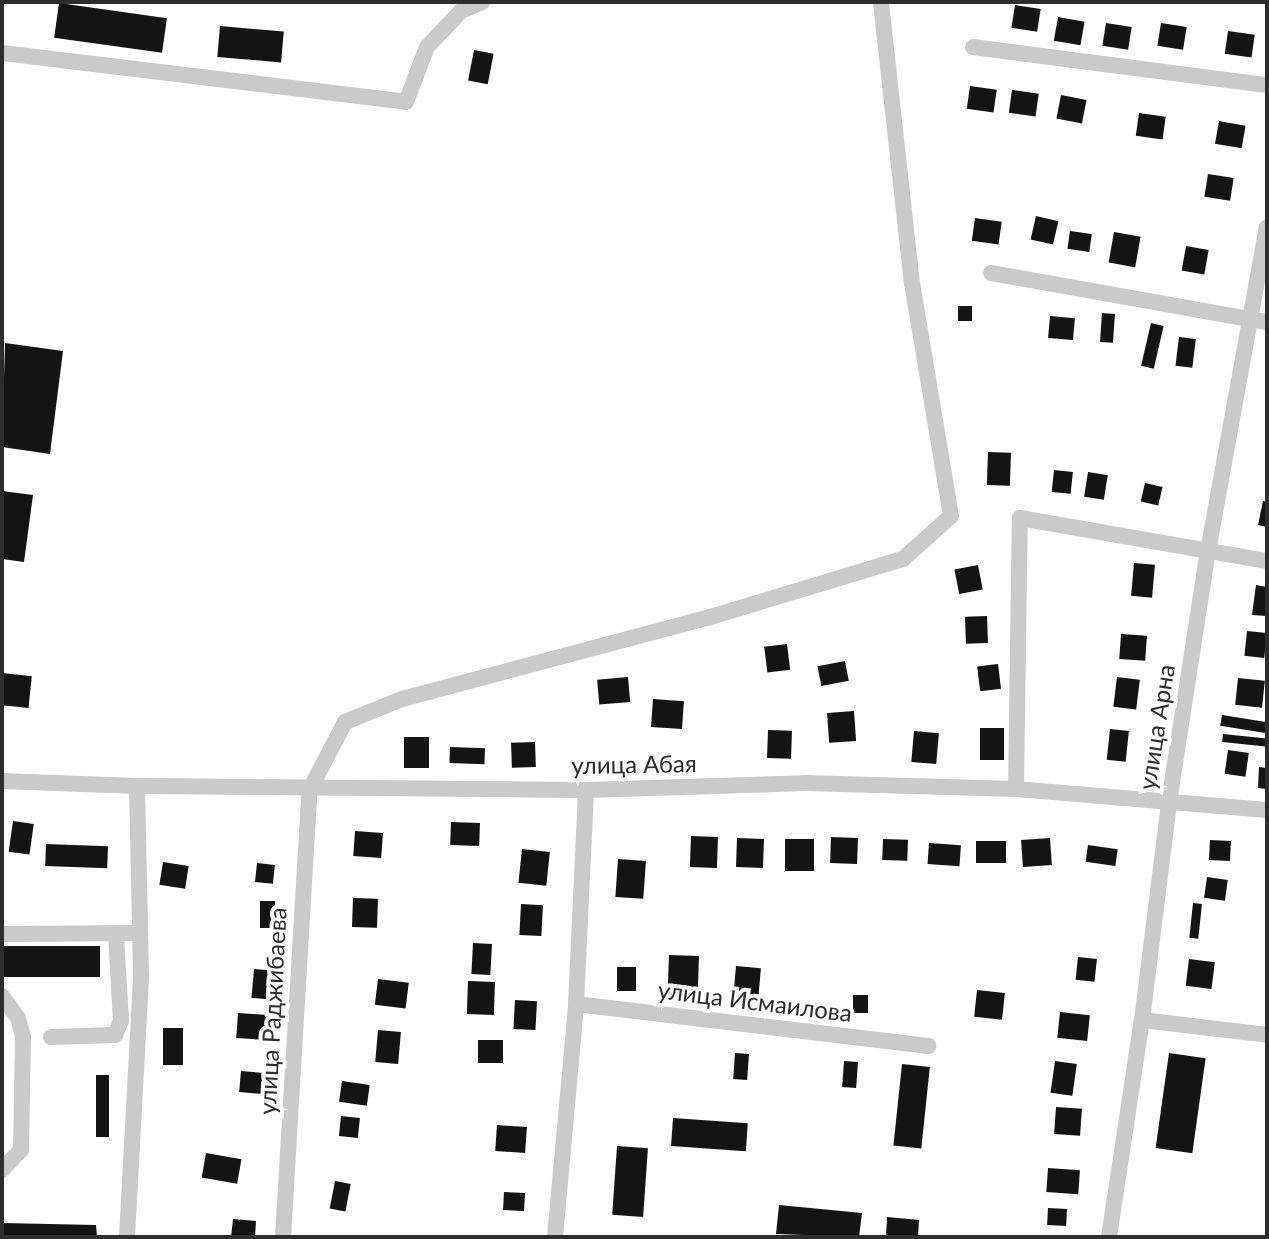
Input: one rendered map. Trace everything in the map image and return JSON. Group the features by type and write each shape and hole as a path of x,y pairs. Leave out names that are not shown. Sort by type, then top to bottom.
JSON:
{"street":[{"path":"3,53 406,102 427,47 461,11 482,2"},
{"path":"310,789 345,722 402,699 707,618 903,559 951,516 912,284 881,2"},
{"path":"973,47 1267,85"},
{"name":"улица Арна","path":"1109,1237 1142,1020 1169,802 1208,551 1267,227"},
{"path":"991,273 1267,322"},
{"path":"1016,789 1020,518 1267,561"},
{"name":"улица Абая","path":"2,781 310,789 586,790 805,783 1016,789 1267,810"},
{"path":"127,1237 140,933 137,786"},
{"name":"улица Раджибаева","path":"283,1237 310,789"},
{"path":"555,1237 576,1004 586,790"},
{"path":"2,934 140,933"},
{"path":"51,1037 115,1035 121,1021 116,934"},
{"path":"2,996 18,1018 23,1037 21,1150 2,1170"},
{"name":"улица Исмаилова","path":"576,1004 929,1046"},
{"path":"1142,1020 1267,1035"}],"building":[{"path":"59,3 167,18 162,53 54,38"},
{"path":"1015,5 1041,9 1037,32 1011,28"},
{"path":"1058,17 1085,22 1080,45 1054,41"},
{"path":"1106,23 1132,27 1128,50 1102,46"},
{"path":"1161,23 1187,27 1183,50 1157,46"},
{"path":"220,26 284,32 281,62 217,57"},
{"path":"1228,31 1255,35 1252,58 1225,54"},
{"path":"474,50 494,54 488,84 468,80"},
{"path":"970,86 997,90 994,113 967,109"},
{"path":"1012,90 1039,94 1036,117 1009,113"},
{"path":"1061,95 1087,100 1082,124 1056,119"},
{"path":"1139,113 1166,117 1163,140 1136,136"},
{"path":"1219,121 1246,126 1242,148 1215,144"},
{"path":"1208,174 1234,178 1230,201 1204,197"},
{"path":"1036,216 1058,221 1053,245 1031,239"},
{"path":"975,218 1002,222 999,245 972,241"},
{"path":"1070,231 1092,234 1089,252 1067,249"},
{"path":"1114,232 1141,237 1135,267 1109,263"},
{"path":"1186,246 1209,250 1204,275 1182,271"},
{"path":"958,306 972,306 972,321 958,321"},
{"path":"1102,313 1115,314 1113,343 1100,342"},
{"path":"1050,316 1075,318 1073,340 1048,338"},
{"path":"1151,323 1164,326 1154,369 1141,366"},
{"path":"1179,337 1196,339 1192,368 1175,366"},
{"path":"5,343 63,351 50,454 2,447"},
{"path":"988,452 1011,453 1010,486 987,485"},
{"path":"1054,470 1073,472 1071,494 1052,492"},
{"path":"1088,472 1108,475 1104,500 1084,497"},
{"path":"1145,483 1163,487 1158,506 1141,502"},
{"path":"2,491 33,495 24,562 2,559"},
{"path":"1263,501 1267,502 1267,527 1258,525"},
{"path":"1134,563 1155,565 1152,598 1131,596"},
{"path":"978,565 983,590 959,594 954,570"},
{"path":"1256,585 1267,587 1267,616 1252,615"},
{"path":"987,616 988,643 966,644 965,617"},
{"path":"1247,631 1267,633 1264,658 1244,656"},
{"path":"1121,634 1147,636 1145,661 1119,659"},
{"path":"787,644 790,670 767,673 764,647"},
{"path":"845,661 849,681 821,686 818,666"},
{"path":"998,664 1001,689 980,691 977,667"},
{"path":"2,673 32,676 28,708 2,705"},
{"path":"628,677 630,702 599,705 597,680"},
{"path":"1117,677 1140,680 1136,710 1113,707"},
{"path":"1238,678 1265,681 1262,708 1235,705"},
{"path":"653,699 684,701 682,729 651,727"},
{"path":"854,711 856,741 829,743 827,713"},
{"path":"1222,715 1267,722 1266,733 1220,726"},
{"path":"980,728 1004,728 1004,760 980,760"},
{"path":"1110,729 1129,731 1126,762 1107,760"},
{"path":"768,730 792,731 791,759 767,758"},
{"path":"914,731 939,733 936,764 911,762"},
{"path":"1223,734 1267,739 1266,747 1222,742"},
{"path":"404,737 429,737 429,768 404,768"},
{"path":"535,742 536,767 512,768 511,743"},
{"path":"450,747 485,748 484,764 449,763"},
{"path":"1228,750 1249,753 1245,777 1225,774"},
{"path":"1259,767 1267,768 1267,789 1258,788"},
{"path":"13,821 34,824 29,855 9,852"},
{"path":"451,822 480,823 479,846 450,845"},
{"path":"355,831 383,833 381,858 353,856"},
{"path":"691,836 718,837 717,868 690,867"},
{"path":"831,837 858,838 857,864 830,863"},
{"path":"737,838 764,839 763,868 736,867"},
{"path":"1050,838 1052,865 1023,867 1021,840"},
{"path":"785,839 814,839 814,871 785,871"},
{"path":"883,839 908,840 907,861 882,860"},
{"path":"1210,840 1231,841 1230,861 1209,860"},
{"path":"976,841 1006,841 1006,863 976,863"},
{"path":"929,843 961,845 959,866 928,864"},
{"path":"46,844 108,846 107,868 45,866"},
{"path":"1088,845 1118,849 1115,866 1086,862"},
{"path":"522,849 550,852 546,886 518,883"},
{"path":"618,859 646,861 643,899 615,897"},
{"path":"163,862 189,866 185,889 159,885"},
{"path":"257,863 275,865 273,884 255,882"},
{"path":"1207,877 1228,880 1225,901 1204,898"},
{"path":"353,898 378,899 377,928 352,927"},
{"path":"260,901 275,901 275,928 260,928"},
{"path":"1193,903 1202,904 1198,939 1189,938"},
{"path":"521,904 543,905 541,936 519,935"},
{"path":"473,943 492,944 490,975 471,974"},
{"path":"2,946 100,946 100,977 2,977"},
{"path":"669,955 699,956 698,994 668,993"},
{"path":"1078,957 1097,959 1094,982 1076,980"},
{"path":"1189,959 1215,962 1212,989 1186,986"},
{"path":"736,966 761,968 758,1001 733,999"},
{"path":"617,967 636,967 636,991 617,991"},
{"path":"254,969 275,971 272,1000 251,998"},
{"path":"378,979 409,983 406,1009 375,1005"},
{"path":"468,981 495,982 494,1015 467,1014"},
{"path":"977,990 1005,993 1002,1020 974,1017"},
{"path":"853,995 868,995 868,1013 853,1013"},
{"path":"515,1000 537,1001 535,1030 513,1029"},
{"path":"1060,1012 1090,1015 1087,1041 1057,1038"},
{"path":"238,1013 267,1015 265,1040 236,1038"},
{"path":"163,1028 183,1028 183,1065 163,1065"},
{"path":"378,1030 401,1032 398,1064 375,1062"},
{"path":"478,1040 503,1040 503,1063 478,1063"},
{"path":"735,1053 749,1054 747,1080 733,1079"},
{"path":"1169,1053 1206,1058 1192,1153 1156,1148"},
{"path":"844,1061 858,1062 856,1088 842,1087"},
{"path":"1055,1061 1077,1064 1072,1096 1051,1093"},
{"path":"902,1064 930,1067 921,1148 893,1146"},
{"path":"241,1071 265,1073 263,1094 239,1092"},
{"path":"96,1075 109,1075 109,1137 96,1137"},
{"path":"342,1081 370,1085 367,1106 339,1102"},
{"path":"1056,1107 1082,1109 1080,1136 1054,1134"},
{"path":"341,1116 360,1118 358,1138 339,1136"},
{"path":"673,1118 748,1123 746,1151 671,1146"},
{"path":"497,1125 527,1127 525,1153 495,1151"},
{"path":"617,1146 648,1148 643,1217 612,1215"},
{"path":"206,1153 241,1159 237,1184 202,1178"},
{"path":"1048,1168 1080,1170 1078,1194 1046,1192"},
{"path":"335,1181 351,1184 345,1212 330,1208"},
{"path":"504,1192 525,1193 524,1211 503,1210"},
{"path":"779,1205 862,1213 859,1237 776,1234"},
{"path":"1048,1208 1067,1209 1066,1226 1047,1225"},
{"path":"887,1217 919,1220 918,1237 886,1237"},
{"path":"233,1219 256,1221 255,1237 231,1237"},
{"path":"2,1223 96,1225 97,1237 2,1237"}]}
